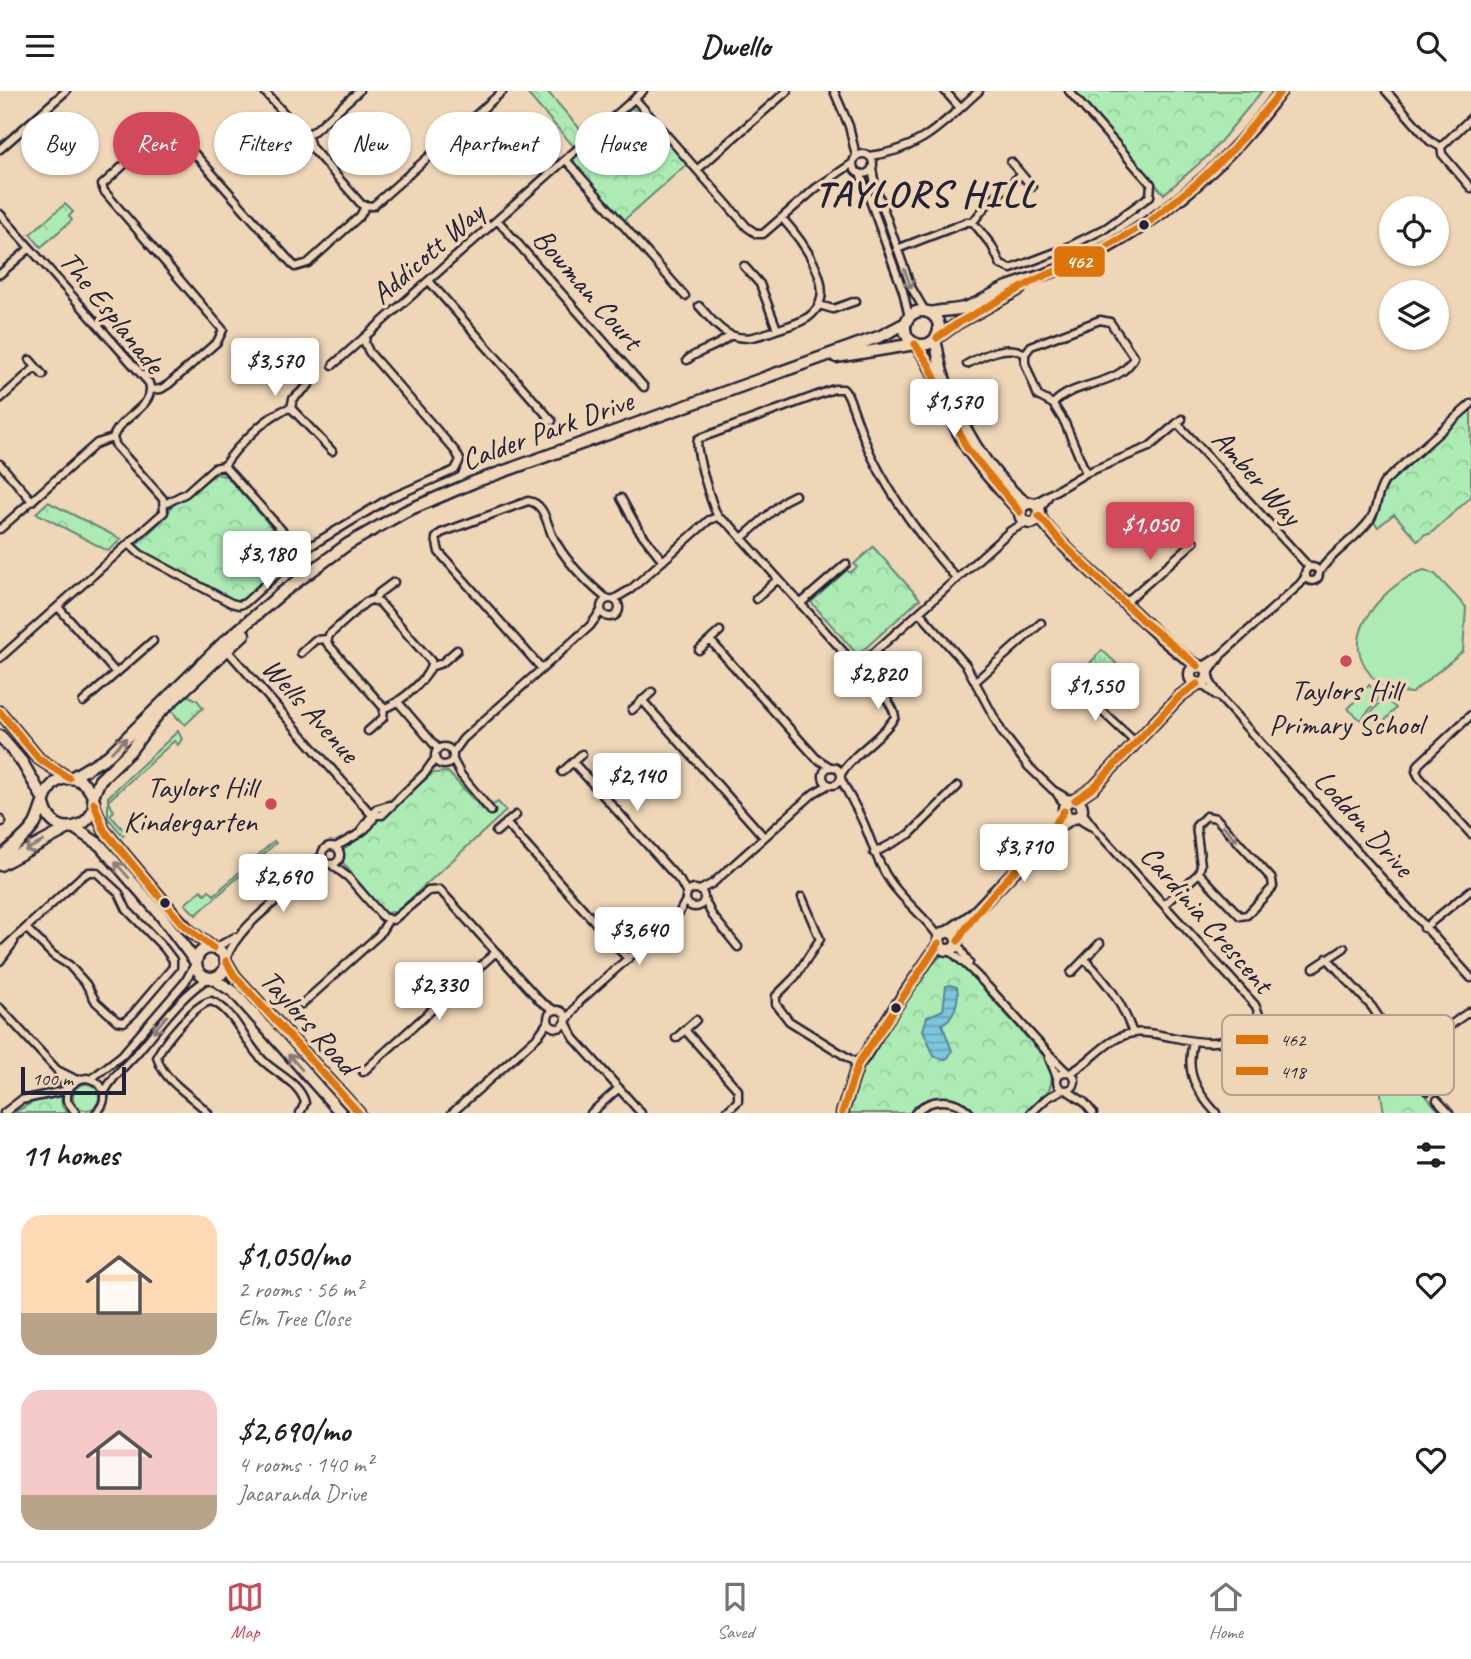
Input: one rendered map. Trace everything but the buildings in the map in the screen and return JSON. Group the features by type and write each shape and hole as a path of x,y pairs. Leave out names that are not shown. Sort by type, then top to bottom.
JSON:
{"street":[{"path":"0,149 66,91"},
{"path":"264,91 283,112"},
{"path":"314,131 359,91"},
{"path":"365,207 373,206 503,91"},
{"name":"Addicott Way","path":"333,365 643,91"},
{"path":"698,169 787,91"},
{"path":"834,91 860,157 858,172 903,291 907,320 905,333 915,344 926,345 958,323 1039,278"},
{"path":"945,91 960,108"},
{"path":"837,174 868,172 872,166 890,154 915,145 979,91"},
{"path":"973,222 992,246 1001,265 1012,269 1064,249 1106,228 1150,196 1151,184 1069,91"},
{"path":"907,320 913,313 967,307 1005,289 1083,260 1119,241 1177,200 1234,148 1282,91"},
{"path":"1385,91 1430,141 1441,147"},
{"path":"635,99 747,227 757,234 764,234 816,188 860,157 890,154"},
{"path":"1441,147 1471,118"},
{"path":"151,390 161,389 169,384 218,342 223,330 104,191 102,185 161,131 169,129 178,135 295,267 307,263 360,216 365,207"},
{"path":"1441,147 1442,154 1471,188"},
{"path":"314,150 365,207"},
{"path":"860,157 872,166 875,185 911,287 928,312 938,321 939,333 936,339"},
{"path":"567,160 685,296"},
{"path":"1011,162 1032,187"},
{"path":"973,222 989,202 1021,175"},
{"name":"The Esplanade","path":"0,213 146,380 151,390 147,401 118,427 113,438 97,443 0,529"},
{"path":"699,306 730,335 744,338 777,330 814,313 819,305 821,286 810,252 782,218"},
{"name":"Bowman Court","path":"498,221 644,387"},
{"path":"897,249 973,222"},
{"path":"0,274 30,248"},
{"path":"744,266 760,285 777,330"},
{"path":"429,281 552,421"},
{"path":"819,305 832,309 856,301"},
{"name":"Calder Park Drive","path":"70,778 107,756 224,647 311,572 377,527 438,496 881,336 907,320"},
{"path":"1053,404 1061,394 1102,382 1128,367 1134,357 1110,321 1100,320 1031,346 1025,354 1025,363 1038,396 1053,404 1065,423 1086,473"},
{"path":"687,361 697,351 723,342 730,335"},
{"path":"224,466 298,548 307,550 363,513 455,470 460,464 456,452 369,352 365,343 366,337"},
{"name":"Loddon Drive","path":"936,339 942,371 965,428 996,473 1030,513"},
{"name":"Calder Park Drive","path":"812,360 915,344"},
{"name":"Loddon Drive","path":"915,344 928,359 942,398 961,438 982,470 1176,652 1471,978"},
{"path":"967,364 1010,348 1025,354"},
{"path":"30,360 43,375"},
{"path":"0,399 36,367"},
{"path":"291,408 293,399 309,385"},
{"path":"814,793 823,776 833,767 853,757 890,725 895,717 891,706 859,663 849,659 731,526 718,517 697,454 698,439 834,389 843,389 848,395 870,453 892,495 921,538 957,579"},
{"path":"842,1113 858,1063 909,983 1199,676 1370,521 1378,493 1385,481 1471,404"},
{"path":"291,408 332,451"},
{"path":"165,504 186,493 214,468 224,466 238,447 278,412 291,408"},
{"name":"Amber Way","path":"859,663 920,613 1049,495 1086,473 1149,447 1180,421 1311,572"},
{"path":"0,658 163,515 163,499 116,446 113,438"},
{"path":"0,464 32,501"},
{"path":"742,538 794,495"},
{"path":"621,498 638,529 663,561"},
{"path":"542,669 439,552 436,538 441,533 528,501 536,502 567,559 609,604 619,611 616,616 590,626"},
{"path":"425,773 444,765 463,740 590,626 609,604 631,589 709,520 718,517"},
{"path":"1125,603 1194,542"},
{"path":"129,544 140,554 239,605 245,603 286,565 298,548"},
{"path":"800,604 846,564"},
{"path":"756,599 778,579"},
{"path":"373,600 394,582"},
{"path":"368,731 383,718 384,708 329,648 329,635 366,601 373,600 380,603 433,666"},
{"path":"608,617 609,604"},
{"path":"58,607 116,673"},
{"path":"920,613 966,665 1013,748 1028,767 1073,809"},
{"path":"976,681 1041,623"},
{"path":"699,650 720,631"},
{"path":"301,653 315,640 328,639"},
{"path":"710,640 816,758 833,767 841,777 874,853 893,886 948,941 1047,1053 1072,1077 1084,1103"},
{"path":"83,702 153,641"},
{"name":"Wells Avenue","path":"224,647 374,813"},
{"path":"384,708 398,702 433,666 442,663 457,650"},
{"path":"1073,684 1136,743"},
{"path":"632,710 652,692"},
{"path":"642,700 764,837"},
{"path":"398,702 438,749 452,754 461,775 491,811"},
{"name":"Calder Park Drive","path":"93,799 100,779 130,751 161,706"},
{"path":"0,712 39,759 70,778 82,782 93,799 104,830 183,925 222,952 226,960"},
{"path":"1471,715 1419,764 1416,771 1471,834"},
{"path":"0,736 22,762 44,802 49,818 100,845 164,919 195,962 198,972 211,978"},
{"path":"311,871 334,861 374,813 391,804 425,773 435,759 438,749"},
{"path":"562,772 582,754"},
{"path":"453,1113 552,1024 566,1021 580,1001 696,895 814,793 841,777 853,757"},
{"path":"816,758 823,776 831,785 849,796"},
{"path":"435,759 461,775"},
{"path":"573,762 680,881 696,895 738,947"},
{"path":"0,858 30,829 52,785 70,778"},
{"path":"874,853 910,834 958,786"},
{"path":"0,865 88,819 93,799"},
{"name":"Cardinia Crescent","path":"1073,809 1095,829 1255,1005 1260,1015"},
{"path":"496,832 516,814"},
{"path":"1164,905 1199,873 1201,865 1196,826 1201,819 1211,816 1216,818 1272,879 1273,887 1247,915 1240,916 1199,873"},
{"path":"506,823 628,959"},
{"path":"91,1079 122,1055 185,982 204,949 214,948 237,936 311,871 325,848 350,840"},
{"path":"334,861 335,847"},
{"path":"321,856 334,861 383,917 388,919 393,920 428,891 436,889 449,898 540,1000 552,1024 575,1038"},
{"path":"0,952 81,877 89,872 96,872 119,893 127,910 173,960 173,967 133,1014 124,1021 117,1021 96,1002 86,984 69,965 53,955 26,928"},
{"path":"1424,928 1471,890"},
{"path":"695,907 696,895"},
{"path":"695,907 696,895"},
{"path":"802,897 820,939 794,977 776,996 776,1004 789,1021 858,1063"},
{"path":"679,913 695,907 712,915"},
{"path":"302,1004 379,935 388,919"},
{"path":"105,1113 104,1093 114,1076 197,986 224,971 237,936"},
{"path":"0,961 16,937"},
{"path":"1072,973 1100,943"},
{"path":"1314,968 1344,948"},
{"path":"363,1072 496,952"},
{"path":"1327,958 1377,1015"},
{"path":"1085,959 1122,1003 1133,1033"},
{"name":"Taylors Road","path":"226,960 234,975 359,1113"},
{"name":"Taylors Road","path":"211,978 234,992 341,1113"},
{"path":"540,1000 565,1014 575,1038 641,1113"},
{"path":"208,1113 176,1085 158,1063 157,1056 181,1025 204,1003 212,1001 220,1005 236,1023 245,1040 267,1064 283,1075 303,1096 305,1103 300,1113"},
{"path":"552,1024 557,1010 580,1001"},
{"path":"0,1008 57,1070 68,1090 67,1101 76,1113"},
{"name":"Cardinia Crescent","path":"1454,1023 1470,1011"},
{"path":"676,1038 696,1020"},
{"path":"685,1030 738,1090 738,1101 725,1113"},
{"path":"1047,1098 1065,1091 1072,1077 1105,1046 1133,1033 1150,1033 1193,1042 1222,1041"},
{"path":"1193,1042 1189,1066 1193,1081 1199,1094 1216,1113"},
{"path":"1047,1053 1057,1080 1065,1091 1084,1103 1093,1113"},
{"path":"57,1070 77,1080 91,1079 100,1084 104,1093"},
{"path":"1031,1113 1047,1098 1057,1080 1072,1077"},
{"path":"4,1113 21,1100 68,1090 77,1080"},
{"path":"591,1113 619,1088"},
{"path":"1437,1100 1449,1113"},
{"path":"915,1113 930,1103 944,1101 956,1103 970,1113"},
{"path":"96,1113 103,1105"}],"green space":[{"path":"525,91 547,91 575,123 575,148 561,132 561,112 543,112"},
{"path":"1071,91 1262,91 1210,154 1164,194"},
{"path":"670,145 687,164 624,220 583,175 670,175"},
{"path":"65,204 73,212 69,216 72,220 41,247 30,234"},
{"path":"1471,408 1471,497 1430,534 1425,534 1418,541 1394,514 1378,527 1374,522 1389,483"},
{"path":"216,474 226,476 280,538 288,554 283,563 242,600 235,602 139,552 137,544 167,516 171,507"},
{"path":"48,502 121,539 108,551 36,513"},
{"path":"873,547 920,599 860,653 856,653 811,602 847,570 850,573 857,567 854,564"},
{"path":"1424,570 1435,574 1466,607 1463,651 1412,693 1394,691 1379,683 1368,671 1359,649 1360,637 1371,612 1390,590 1401,581"},
{"path":"1102,650 1116,663 1093,687 1080,674"},
{"path":"1369,685 1381,696 1361,720 1348,709"},
{"path":"189,696 197,700 203,708 185,725 172,710 178,700"},
{"path":"1384,698 1396,708 1375,732 1363,722"},
{"path":"178,731 182,739 178,745 174,741 108,801 108,797"},
{"path":"448,772 483,810 498,802 506,811 396,912 384,913 343,863 343,850 433,773"},
{"path":"108,801 114,811 110,815 126,833 123,836 108,818"},
{"path":"274,841 276,843 196,915 185,904 201,890 205,894 209,890 214,895"},
{"path":"946,953 954,956 1047,1060 1052,1078 1048,1091 1025,1113 974,1113 959,1102 935,1098 912,1113 846,1113 872,1051 902,1002 918,980"},
{"path":"86,1084 95,1088 99,1097 95,1106 86,1110 77,1106 73,1097 77,1088"},
{"path":"1381,1095 1425,1095 1441,1113 1384,1113"},
{"path":"61,1096 62,1106 67,1113 13,1113 33,1102"}],"water":[{"path":"946,986 957,987 958,997 953,1013 942,1024 952,1051 948,1058 943,1060 934,1056 923,1030 927,1017 943,1010"}],"transit line":[{"name":"462","path":"937,338 958,323 1039,278 1083,260 1149,222 1197,183 1234,148 1281,91"},
{"name":"462","path":"915,344 929,365 966,447 1020,512"},
{"name":"462","path":"1039,516 1064,545 1142,620 1198,666"},
{"name":"462","path":"1075,800 1094,787 1180,696 1197,684"},
{"name":"418","path":"0,712 39,759 69,778"},
{"name":"418","path":"94,803 104,830 183,925 213,948"},
{"name":"462","path":"958,941 982,907 1038,845 1064,811"},
{"name":"462","path":"842,1113 858,1064 939,943"},
{"name":"418","path":"226,961 234,975 359,1113"}],"place":[{"name":"Taylors Hill Primary School","path":"1346,661"},
{"name":"Taylors Hill Kindergarten","path":"271,804"}],"district":[{"name":"TAYLORS HILL","path":"926,193"}]}
